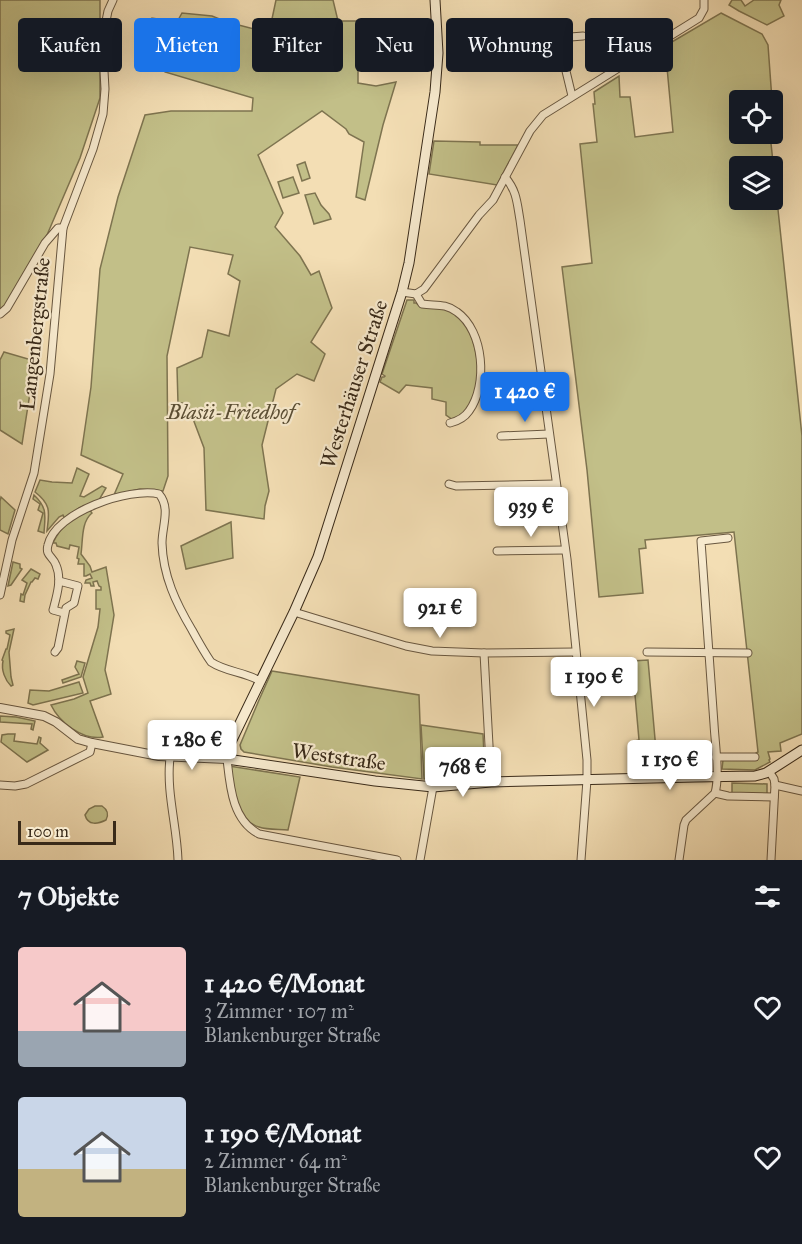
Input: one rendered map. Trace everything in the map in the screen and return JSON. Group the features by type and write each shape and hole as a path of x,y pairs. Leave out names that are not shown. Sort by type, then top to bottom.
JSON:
{"main road":[{"name":"Westerhäuser Straße","path":"227,759 229,746 318,557 402,292 409,264 435,92 438,53 435,0"},
{"path":"770,771 802,750"},
{"name":"Weststraße","path":"227,759 375,781 433,787 490,782 755,776 770,771"}],"street":[{"path":"104,0 108,11"},
{"path":"108,11 113,0"},
{"path":"402,292 416,294 424,289 479,215 493,200 536,122 549,110 699,18 704,9 704,0"},
{"name":"Langenbergstraße","path":"0,595 12,540 34,473 50,374 63,228 103,114 104,53 108,11"},
{"path":"573,37 583,36"},
{"path":"566,72 572,96"},
{"path":"506,177 516,199 566,550 587,760 581,860"},
{"path":"0,314 11,301 45,243 58,228 63,228"},
{"path":"416,294 422,304 438,304 460,313 471,328 477,344 482,372 479,392 469,412 459,420 450,423"},
{"path":"501,436 549,434"},
{"path":"449,484 456,486 556,484"},
{"path":"64,614 53,610 59,581 56,562 47,552 49,540 64,522 100,502 141,492 159,494 166,505 162,542 166,576 183,615 211,662 260,681"},
{"path":"679,860 686,820 715,793 717,776 701,541 728,538"},
{"path":"497,551 566,550"},
{"path":"55,652 58,648 66,608 74,603 78,586 59,581"},
{"path":"294,612 406,646 432,651 575,652"},
{"path":"647,652 748,653"},
{"path":"484,653 490,782"},
{"path":"7,709 47,717 78,739 92,743 170,758 227,759 235,805 241,819 252,830 259,834 397,860"},
{"path":"0,785 26,784 90,752 92,743"},
{"path":"716,757 755,757"},
{"path":"170,758 170,786 178,860"},
{"path":"770,771 775,785 771,860"},
{"path":"775,785 802,791"},
{"path":"420,860 433,787"},
{"path":"715,793 728,796 774,797"}],"green space":[{"path":"0,0 100,0 100,18 18,18 18,72 100,72 100,98 80,158 47,235 10,299 0,311"},
{"path":"276,0 333,0 337,18 272,18"},
{"path":"732,0 741,0 745,6 754,0 781,0 779,5 784,16 767,25 729,5"},
{"path":"182,13 217,18 179,18"},
{"path":"721,13 762,34 768,45 771,90 729,90 729,144 771,144 772,156 729,156 729,210 778,210 802,436 802,734 780,743 781,751 768,752 770,762 755,770 722,769 723,760 756,759 758,752 734,532 645,540 646,548 639,549 643,593 599,597 587,470 562,267 592,263 580,144 597,142 594,92 619,76 620,97 630,97 635,137 673,132 667,72 673,72 673,41"},
{"name":"Blasii-Friedhof","path":"343,21 355,21 355,72 358,72 358,83 376,86 396,82 365,200 356,197 364,142 349,134 346,129 322,111 258,155 283,213 275,227 300,256 311,275 319,271 332,308 311,342 325,354 314,381 297,374 276,389 262,445 269,491 264,519 206,510 204,448 187,403 178,403 177,368 202,357 208,330 229,336 240,281 228,274 233,255 190,247 167,356 168,476 163,491 140,489 114,495 123,474 81,455 91,387 100,269 118,197 145,115 171,111 252,111 253,98 165,72 240,72 240,25 252,29 252,72 343,72"},
{"path":"434,141 480,142 480,145 518,145 497,185 429,174"},
{"path":"305,162 310,178 302,181 297,165"},
{"path":"293,177 299,193 283,198 278,182"},
{"path":"315,193 331,219 314,224 305,195"},
{"path":"407,300 414,300 414,303 421,306 440,308 455,313 467,327 473,340 478,372 476,387 472,401 464,412 453,420 446,415 446,402 432,399 432,388 406,385 399,393 380,382 385,376 382,374"},
{"path":"4,352 35,361 22,444 0,430 0,360"},
{"path":"77,468 89,474 80,496 84,497 102,486 106,488 99,500 79,508 65,519 63,515 59,517 47,531 47,505 35,492 40,480 72,483"},
{"path":"34,495 44,508 44,533 38,531 43,513 38,510 40,504 33,499"},
{"path":"1,497 15,510 8,534 0,530"},
{"path":"89,509 92,513 84,526 81,554 92,572 106,567 114,615 105,670 111,694 90,701 103,737 88,736 72,729 51,705 88,693 83,677 98,627 100,609 96,609 96,590 101,590 101,587 97,581 93,582 94,586 85,583 86,580 92,578 90,574 84,576 84,564 78,564 79,547 70,545 69,549 53,543 64,527"},
{"path":"231,522 233,558 186,569 181,546"},
{"path":"13,562 20,564 22,569 8,586"},
{"path":"31,569 40,574 38,579 35,578 31,582 24,602 20,601 27,583 22,580"},
{"path":"14,629 9,652 13,685 11,686 4,675 2,660 10,635 6,631"},
{"path":"648,660 656,750 630,752 630,742 639,740 632,661"},
{"path":"77,661 85,663 81,677 63,683 62,680 79,674 75,667"},
{"path":"272,671 419,695 422,779 244,752 240,745"},
{"path":"79,682 83,693 33,705 28,703 30,690 49,691"},
{"path":"0,716 35,721 33,730 31,729 32,724 0,722"},
{"path":"421,725 483,734 485,776 424,779"},
{"path":"15,734 14,741 37,744 39,737 41,738 40,743 48,750 27,762 1,742 2,735"},
{"path":"229,766 300,777 288,830 259,827 245,817 236,802"},
{"path":"732,783 767,784 767,794 732,793"},
{"path":"102,806 106,809 108,814 106,820 94,823 86,819 85,815 89,809"}]}
